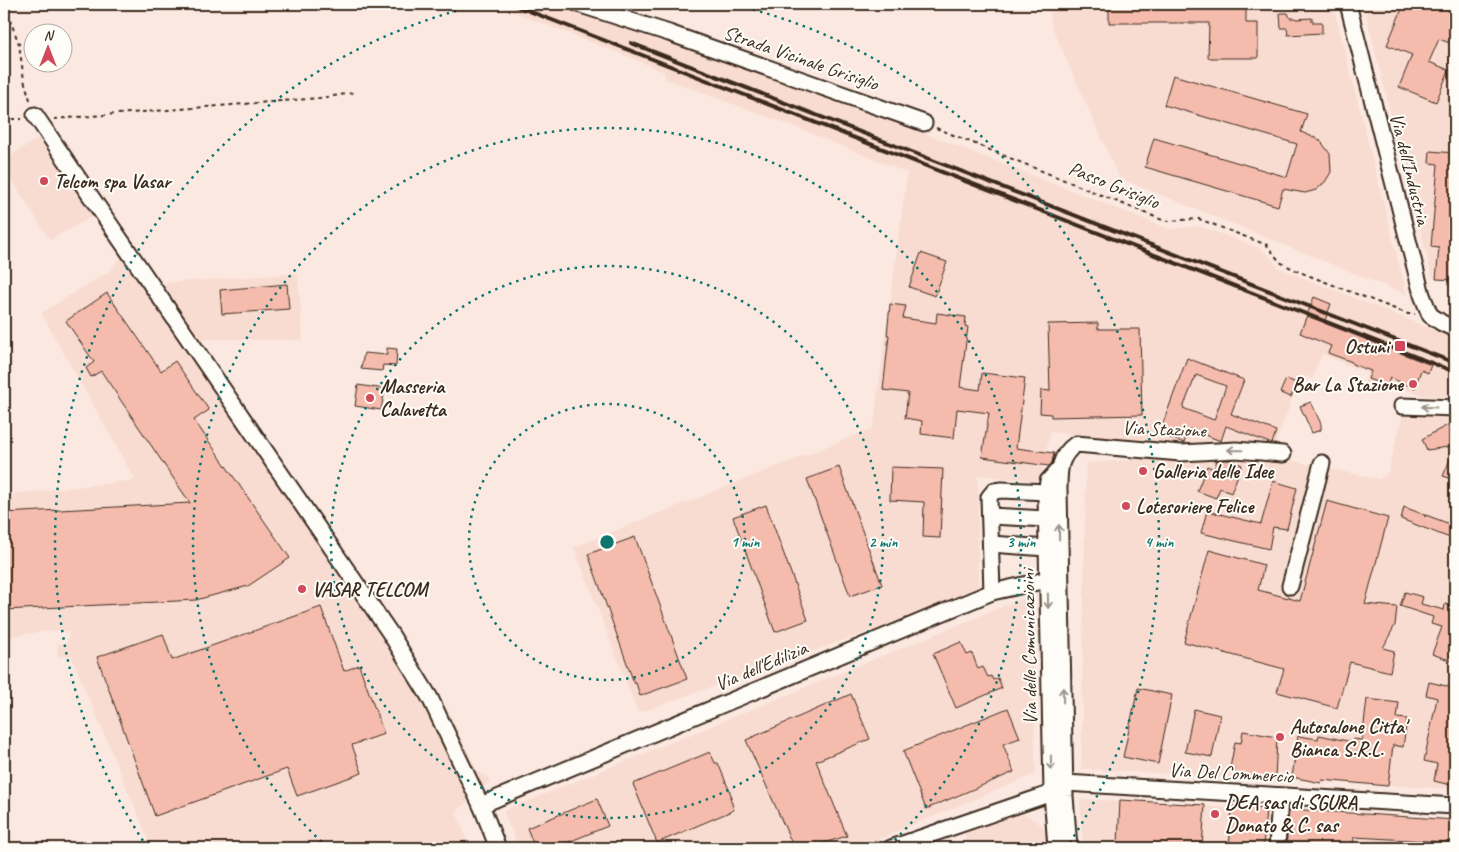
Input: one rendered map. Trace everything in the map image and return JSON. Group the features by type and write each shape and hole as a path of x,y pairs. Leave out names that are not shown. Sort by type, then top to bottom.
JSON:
{"street":[{"name":"Strada Vicinale Grisiglio","path":"578,4 669,33 924,123"},
{"name":"Via dell'Industria","path":"1348,4 1422,295 1430,315"},
{"path":"40,120 61,154 390,633 430,698 481,805 493,846"},
{"path":"1430,315 1442,324 1455,329"},
{"path":"1402,406 1455,408"},
{"name":"Via Stazione","path":"1060,469 1066,451 1076,444 1181,453 1236,450 1283,454"},
{"path":"1290,586 1322,463"},
{"name":"Via delle Comunicazioini","path":"1060,469 1048,481 1046,519 1047,548 1054,578 1068,848"},
{"name":"Via delle Comunicazioini","path":"1056,848 1052,793 1054,578 1060,469"},
{"path":"992,592 989,498 994,491 1002,490 1046,492"},
{"path":"990,516 1046,519"},
{"path":"991,544 1047,548"},
{"name":"Via dell'Edilizia","path":"481,805 992,592 1054,578"},
{"name":"Via Del Commercio","path":"1065,783 1455,806"},
{"path":"891,848 1052,793"},
{"path":"1277,848 1280,796"}],"path":[{"path":"4,4 19,44 24,80 40,120"},
{"path":"4,120 40,120 320,98 353,93"},
{"name":"Passo Grisiglio","path":"924,123 1165,221 1199,219 1267,245 1280,262 1297,271 1408,314 1430,315"}],"shaded area":[{"path":"492,4 559,4 651,31 881,116 1170,229 1200,226 1257,247 1267,253 1279,268 1455,338 1455,398 1421,395 1394,385 1390,393 1364,384 1367,373 1322,354 1312,379 1301,375 1275,445 1180,445 1050,432 1040,482 978,475 978,593 638,713 574,547 873,428 907,173 795,127 665,79 664,72"},
{"path":"1049,4 1333,4 1407,295 1119,178 1051,25"},
{"path":"1363,4 1455,4 1455,279 1432,277"},
{"path":"54,128 161,283 298,273 303,340 198,339 386,610 445,704 477,771 491,780 456,812 470,848 152,848 71,656 58,657 57,644 66,644 69,632 57,630 4,637 4,495 135,480 41,313 111,270 120,257 92,217 50,240 4,168 4,160"},
{"path":"1404,409 1455,411 1455,789 1081,769 1086,463 1234,453 1285,459 1379,479 1388,472"},
{"path":"1031,595 1036,774 857,848 519,848 503,811"},
{"path":"1080,799 1455,821 1455,848 1083,848"},
{"path":"1025,814 1042,825 1049,838 1049,848 966,848 965,832 1012,816"}],"building":[{"path":"1109,4 1246,4 1246,23 1258,23 1258,58 1208,58 1209,23 1109,23"},
{"path":"1404,4 1455,4 1455,45 1439,39 1429,62 1449,70 1436,102 1399,87 1412,55 1387,45"},
{"path":"1280,13 1288,13 1290,18 1312,18 1312,22 1322,22 1322,33 1288,35 1287,28 1281,28"},
{"path":"1173,75 1307,114 1301,132 1320,140 1330,154 1331,172 1325,182 1316,190 1305,193 1283,189 1278,206 1145,167 1154,138 1287,177 1297,144 1164,105"},
{"path":"1430,151 1455,153 1455,280 1436,279 1439,248 1431,247 1438,164 1429,163"},
{"path":"921,253 947,262 935,296 909,287"},
{"path":"287,284 289,309 222,314 220,290"},
{"path":"107,293 161,371 175,361 209,410 194,420 290,558 248,586 196,600 4,610 4,513 190,503 101,371 91,377 86,368 94,362 66,321"},
{"path":"1314,297 1331,304 1324,323 1431,365 1428,373 1421,370 1415,388 1390,378 1387,386 1368,379 1371,371 1328,353 1331,346 1300,333"},
{"path":"890,304 906,306 903,318 936,323 937,313 966,317 965,326 968,327 960,387 980,390 982,373 1025,378 1016,448 1054,453 1052,463 1049,466 982,457 989,413 957,409 954,438 921,434 922,421 905,418 908,393 883,390 889,335 887,335"},
{"path":"1098,323 1098,329 1140,329 1142,415 1051,417 1051,414 1040,413 1041,390 1050,391 1048,324"},
{"path":"387,348 397,349 396,366 383,365 382,371 361,369 364,353 387,355"},
{"path":"1187,358 1244,380 1231,414 1276,431 1272,444 1226,426 1221,441 1189,429 1184,443 1159,434","holes":["1196,375 1226,386 1214,420 1183,408"]},
{"path":"1286,379 1297,383 1291,397 1280,393"},
{"name":"Masseria Calavetta","path":"358,385 385,389 381,410 355,406"},
{"path":"1311,402 1321,424 1321,430 1312,433 1300,406"},
{"path":"1455,421 1455,446 1427,450 1422,439"},
{"path":"1455,448 1455,480 1443,476"},
{"path":"1217,460 1230,460 1242,465 1231,493 1220,488 1216,498 1197,491 1207,466 1214,469"},
{"path":"839,467 882,585 850,596 807,479"},
{"path":"891,467 943,469 940,538 923,537 924,502 890,500"},
{"path":"1273,481 1297,488 1287,529 1273,527 1269,549 1201,533 1207,511 1261,524"},
{"path":"1327,501 1388,518 1365,604 1397,607 1395,625 1383,648 1394,651 1390,672 1350,662 1337,708 1277,692 1284,669 1184,642 1209,550 1264,565 1258,590 1300,601"},
{"path":"766,505 808,620 775,632 733,517"},
{"path":"1404,507 1425,515 1425,517 1426,515 1455,526 1455,540 1401,519"},
{"path":"635,537 687,679 640,696 588,554"},
{"path":"1405,592 1423,597 1421,604 1444,610 1445,604 1455,607 1455,662 1432,654 1442,627 1431,624 1433,617 1400,606"},
{"path":"321,607 344,671 359,665 384,734 352,745 362,773 297,796 287,769 155,816 97,657 163,634 172,660"},
{"path":"961,642 967,655 972,653 978,669 983,667 988,677 991,676 993,680 998,678 1002,688 956,708 933,654"},
{"path":"1429,682 1455,688 1455,786 1434,781 1437,764 1424,761 1437,698 1426,695"},
{"path":"1138,688 1172,695 1158,764 1123,757"},
{"path":"851,694 870,739 816,761 847,836 807,848 794,848 746,740"},
{"path":"1367,699 1399,703 1397,718 1407,719 1403,747 1393,745 1388,786 1322,780 1321,783 1292,777 1298,736 1318,739 1319,735 1352,742 1353,739 1362,740"},
{"path":"1008,708 1020,738 1003,744 1014,772 926,809 903,751"},
{"path":"1194,709 1220,715 1212,757 1185,752"},
{"path":"1243,731 1277,737 1275,779 1234,775 1235,769 1230,768 1235,742 1241,743"},
{"path":"710,752 715,763 718,763 732,797 730,797 734,810 657,843 633,784"},
{"path":"597,799 608,826 554,848 535,848 527,828"},
{"path":"1120,800 1205,805 1202,848 1118,844"},
{"path":"1232,806 1266,808 1263,848 1229,848"},
{"path":"1289,809 1455,820 1455,848 1446,848 1446,842 1354,837 1353,848 1286,848"}],"railway":[{"path":"511,4 1455,372"},
{"path":"631,43 1455,363"}],"place":[{"name":"Telcom spa Vasar","path":"44,181"},
{"name":"Ostuni","path":"1400,346"},
{"name":"Bar La Stazione","path":"1413,384"},
{"name":"Masseria Calavetta","path":"370,398"},
{"name":"Galleria delle Idee","path":"1143,471"},
{"name":"Lotesoriere Felice","path":"1126,506"},
{"name":"VASAR TELCOM","path":"302,589"},
{"name":"Autosalone Citta' Bianca S.R.L.","path":"1280,737"},
{"name":"DEA sas di SGURA Donato & C. sas","path":"1215,814"}]}
